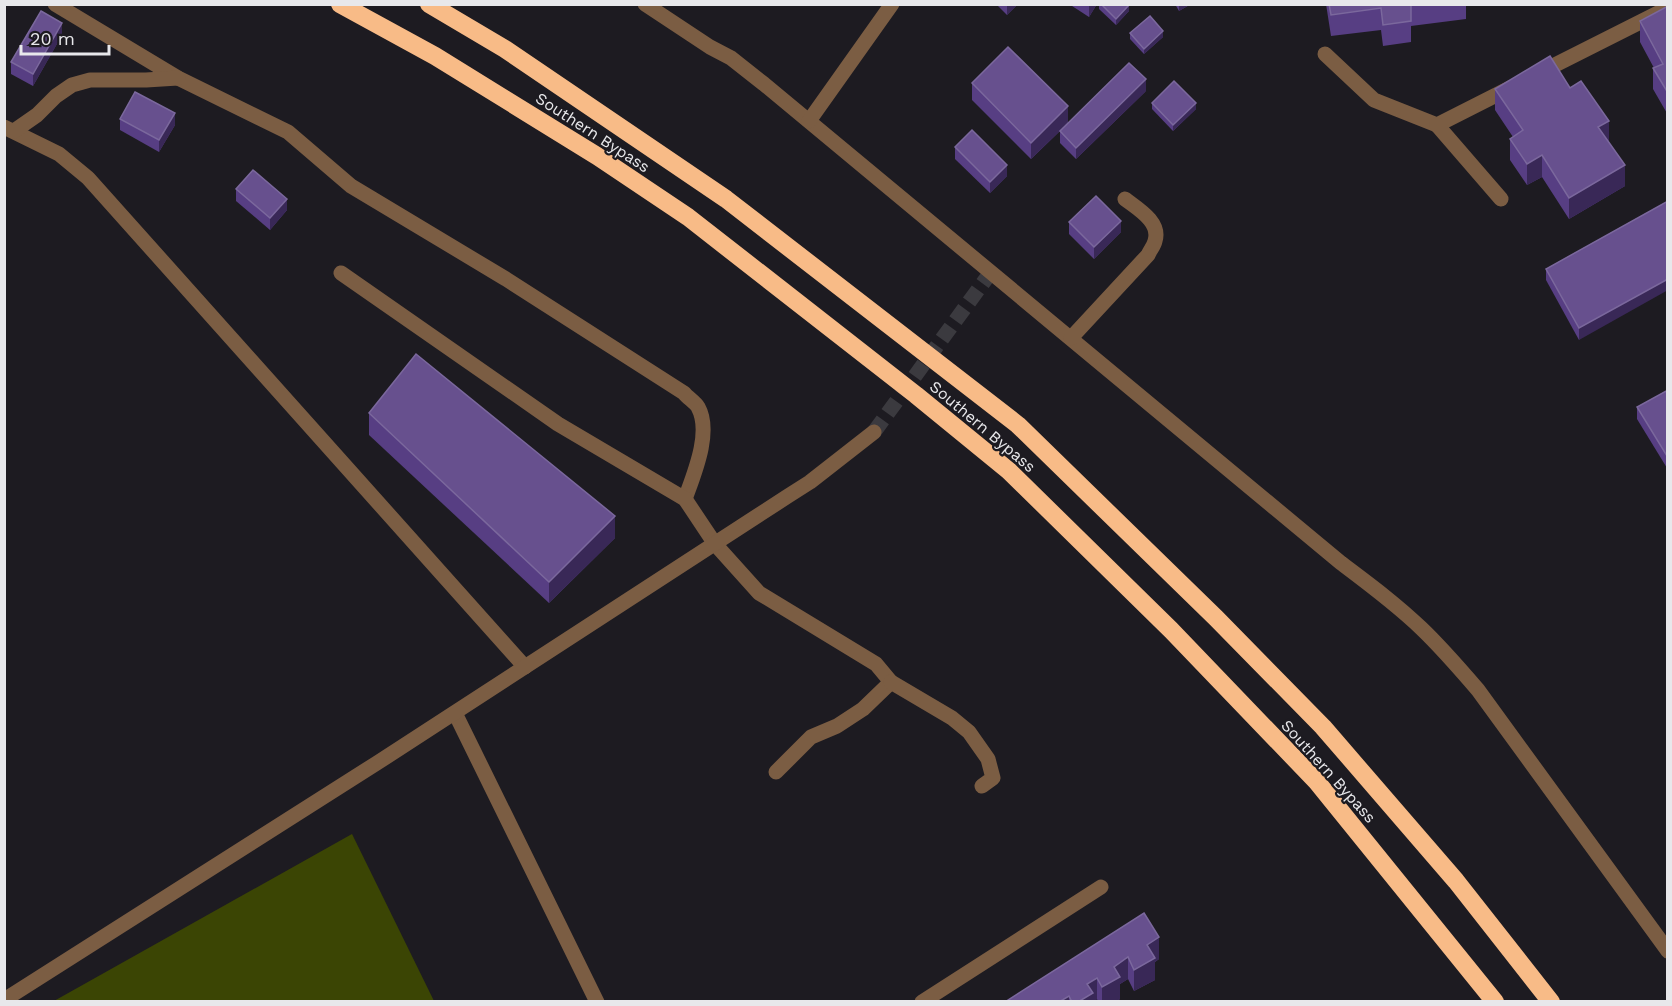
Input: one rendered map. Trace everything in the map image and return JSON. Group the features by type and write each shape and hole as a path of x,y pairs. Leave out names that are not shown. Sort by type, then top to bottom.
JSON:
{"highway":[{"name":"Southern Bypass","path":"340,4 435,56 597,156 688,217 916,395 1009,471 1171,630 1317,782 1495,1002"},
{"name":"Southern Bypass","path":"429,4 505,49 726,199 1018,425 1216,618 1323,727 1456,881 1551,1002"}],"street":[{"path":"55,4 178,78 288,132 351,186 506,279 684,393 698,407 704,428 697,463 685,499"},
{"path":"645,4 710,47 731,58 1422,629 1478,690 1668,951"},
{"path":"809,121 892,4"},
{"path":"1437,125 1668,8"},
{"path":"1325,54 1374,100 1437,125 1501,199"},
{"path":"9,129 37,115 56,96 72,85 90,80 178,78"},
{"path":"9,129 59,154 88,178 525,667"},
{"path":"1071,338 1148,255 1155,241 1156,233 1153,222 1125,199"},
{"path":"341,273 558,424 685,499 715,544 759,593 876,664 891,682 952,718 969,732 988,759 993,778 982,786"},
{"path":"4,1000 455,713 810,482 874,432"},
{"path":"776,772 811,737 837,726 863,709 891,682"},
{"path":"455,713 597,1002"},
{"path":"921,1002 1101,887"}],"green space":[{"path":"352,834 434,1001 54,1001"}],"building":[{"path":"1101,4 1128,4 1129,5 1116,19"},
{"path":"1329,4 1411,4 1411,21 1383,25 1381,8 1331,15"},
{"path":"1668,6 1668,93 1653,68 1663,64 1640,21"},
{"path":"41,11 62,23 33,74 11,62"},
{"path":"1150,16 1163,31 1144,49 1130,33"},
{"path":"1008,47 1068,106 1031,143 972,83"},
{"path":"1550,56 1570,88 1581,81 1609,121 1598,127 1625,165 1569,198 1542,155 1527,164 1510,139 1523,130 1495,89"},
{"path":"1129,63 1146,79 1076,148 1060,131"},
{"path":"1174,81 1196,103 1173,125 1152,103"},
{"path":"135,92 175,113 159,140 120,119"},
{"path":"972,130 1007,165 990,182 955,147"},
{"path":"253,170 287,199 270,218 236,189"},
{"path":"1096,196 1121,221 1094,247 1069,222"},
{"path":"1668,201 1668,279 1579,328 1546,269"},
{"path":"416,354 615,516 549,582 369,413"},
{"path":"1668,390 1668,456 1667,456 1637,407"},
{"path":"1144,913 1159,937 1147,945 1155,958 1134,970 1128,957 1114,967 1120,977 1102,987 1097,978 1087,984 1093,993 1078,1002 1072,1002 1069,996 1059,1002 1005,1002"}],"tunnel":[{"path":"874,432 991,272"}]}
